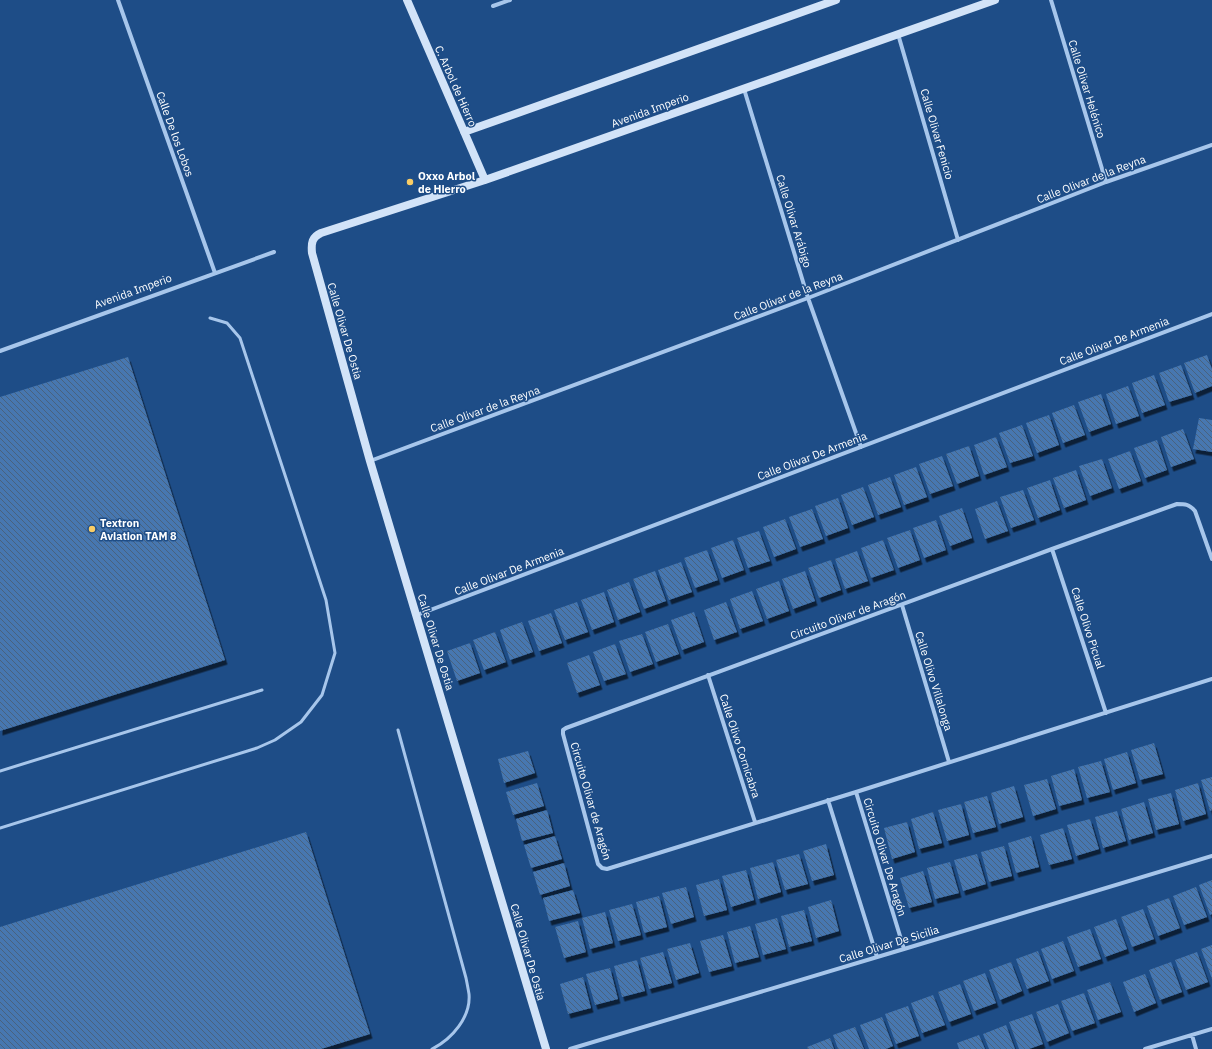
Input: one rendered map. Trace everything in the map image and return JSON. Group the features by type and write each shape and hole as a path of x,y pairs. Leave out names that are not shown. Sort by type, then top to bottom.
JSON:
{"street":[{"name":"Calle De los Lobos","path":"118,0 215,273"},
{"name":"C. Arbol de Hierro","path":"406,0 485,180"},
{"path":"493,6 510,0"},
{"path":"464,132 836,0"},
{"name":"Avenida Imperio","path":"313,239 321,232 485,180 995,0"},
{"name":"Calle Olivar Helénico","path":"1051,0 1106,182"},
{"name":"Calle Olivar Fenicio","path":"898,34 958,240"},
{"name":"Calle Olivar Arábigo","path":"744,89 808,298 861,447"},
{"name":"Calle Olivar de la Reyna","path":"370,461 808,298 1106,182 1212,145"},
{"name":"Calle Olivar De Ostia","path":"313,239 311,246 312,253 370,461 546,1049"},
{"name":"Avenida Imperio","path":"0,351 274,252"},
{"name":"Calle Olivar De Armenia","path":"417,615 1212,314"},
{"name":"Circuito Olivar de Aragón","path":"1212,559 1195,511 1191,506 1177,504 708,675 563,730 598,864 602,868 606,869 856,792 1212,679"},
{"name":"Calle Olivo Picual","path":"1052,549 1106,713"},
{"name":"Calle Olivo Villalonga","path":"902,605 949,762"},
{"name":"Calle Olivo Cornicabra","path":"708,675 755,822"},
{"name":"Circuito Olivar De Aragón","path":"856,792 904,949"},
{"path":"828,800 876,957"},
{"name":"Calle Olivar De Sicilia","path":"570,1049 1212,856"},
{"path":"1145,1049 1212,1028"},
{"path":"1192,1034 1196,1049"}],"lane":[{"path":"0,828 257,748 275,740 301,722 322,695 335,653 326,600 240,338 227,323 210,318"},
{"path":"0,771 262,690"},
{"path":"398,730 464,970 469,995 467,1010 458,1028 441,1045 432,1049"}],"building":[{"path":"1207,355 1212,369 1212,386 1195,393 1184,363"},
{"name":"Textron Aviation TAM 8","path":"128,357 225,660 0,731 0,397"},
{"path":"1181,365 1192,395 1169,402 1159,373"},
{"path":"1154,375 1165,405 1142,413 1132,383"},
{"path":"1128,386 1139,416 1116,424 1106,394"},
{"path":"1101,394 1111,424 1089,432 1078,402"},
{"path":"1074,405 1085,435 1063,443 1052,413"},
{"path":"1049,415 1059,445 1037,453 1026,423"},
{"path":"1199,418 1212,420 1212,452 1193,449"},
{"path":"1022,425 1033,456 1010,463 999,433"},
{"path":"1183,429 1194,459 1171,467 1161,437"},
{"path":"996,437 1007,467 984,475 974,445"},
{"path":"1157,440 1167,470 1145,478 1134,448"},
{"path":"969,446 979,476 957,484 946,454"},
{"path":"1130,451 1141,481 1119,489 1108,459"},
{"path":"942,456 953,486 930,494 919,464"},
{"path":"1102,459 1112,488 1090,496 1079,466"},
{"path":"916,467 927,497 904,505 894,475"},
{"path":"1076,470 1086,500 1064,508 1053,478"},
{"path":"890,477 901,507 878,515 868,485"},
{"path":"1050,480 1060,510 1038,518 1027,488"},
{"path":"863,487 874,517 852,525 841,495"},
{"path":"1023,490 1034,520 1011,528 1000,497"},
{"path":"838,498 848,528 826,536 815,506"},
{"path":"997,501 1008,531 985,539 975,509"},
{"path":"962,508 972,538 950,546 939,516"},
{"path":"812,509 823,539 800,547 789,517"},
{"path":"785,519 796,549 774,557 763,527"},
{"path":"936,520 946,550 924,558 913,528"},
{"path":"910,530 920,560 898,568 887,538"},
{"path":"759,531 770,561 748,568 737,538"},
{"path":"733,540 744,570 722,578 711,548"},
{"path":"883,540 894,570 871,578 861,548"},
{"path":"707,550 718,580 695,588 684,558"},
{"path":"857,551 868,581 845,589 835,559"},
{"path":"831,560 841,590 819,598 808,568"},
{"path":"681,562 692,592 669,600 658,570"},
{"path":"655,571 666,601 644,609 633,579"},
{"path":"805,571 815,601 793,609 782,579"},
{"path":"779,581 789,611 767,619 756,589"},
{"path":"629,582 640,612 618,620 607,590"},
{"path":"752,591 763,621 740,629 730,599"},
{"path":"604,592 614,622 592,630 581,600"},
{"path":"577,602 588,632 565,640 554,610"},
{"path":"726,602 737,632 714,640 704,610"},
{"path":"694,612 704,642 682,650 671,620"},
{"path":"551,613 562,643 539,651 528,621"},
{"path":"522,622 533,652 510,660 500,630"},
{"path":"668,624 679,654 656,662 645,632"},
{"path":"495,632 506,662 484,670 473,640"},
{"path":"642,634 653,664 630,672 619,641"},
{"path":"470,643 480,673 457,681 447,651"},
{"path":"615,644 626,674 604,681 593,652"},
{"path":"589,655 600,685 577,693 567,663"},
{"path":"1154,743 1163,774 1140,780 1131,750"},
{"path":"528,751 535,773 504,783 498,759"},
{"path":"1127,752 1136,783 1113,790 1104,759"},
{"path":"1101,761 1110,792 1087,798 1078,767"},
{"path":"1074,769 1082,800 1059,806 1051,776"},
{"path":"1212,777 1212,810 1210,811 1201,780"},
{"path":"1047,779 1056,809 1033,816 1024,785"},
{"path":"537,783 544,806 513,815 506,792"},
{"path":"1198,783 1206,814 1183,821 1175,790"},
{"path":"1014,786 1023,817 999,824 991,793"},
{"path":"1171,793 1179,824 1156,830 1148,799"},
{"path":"987,796 996,827 973,833 964,802"},
{"path":"1144,802 1153,833 1129,840 1121,809"},
{"path":"961,804 969,835 947,841 938,810"},
{"path":"547,810 553,833 522,841 516,819"},
{"path":"1117,811 1126,841 1103,848 1095,817"},
{"path":"933,812 942,843 919,849 911,819"},
{"path":"1090,819 1099,849 1076,856 1067,825"},
{"path":"907,822 915,852 892,859 884,828"},
{"path":"1063,828 1072,859 1049,865 1040,835"},
{"path":"306,832 370,1034 321,1049 0,1049 0,927"},
{"path":"555,836 562,859 531,868 524,845"},
{"path":"1031,836 1039,867 1016,873 1008,843"},
{"path":"826,844 834,875 812,881 803,851"},
{"path":"1004,846 1012,876 989,882 981,852"},
{"path":"799,854 808,884 785,890 776,860"},
{"path":"977,854 986,884 963,891 954,860"},
{"path":"773,862 781,892 758,899 750,868"},
{"path":"950,862 959,893 935,899 927,868"},
{"path":"564,863 570,886 540,895 533,872"},
{"path":"746,870 754,900 731,907 722,876"},
{"path":"923,871 932,902 909,908 900,878"},
{"path":"719,879 727,910 704,916 696,885"},
{"path":"1212,880 1212,914 1210,915 1199,885"},
{"path":"686,887 694,917 671,924 662,893"},
{"path":"1196,887 1207,917 1184,925 1173,896"},
{"path":"573,890 580,913 549,921 543,898"},
{"path":"659,896 667,927 644,933 636,902"},
{"path":"1169,898 1180,928 1158,936 1147,906"},
{"path":"831,900 839,931 816,938 808,907"},
{"path":"632,904 641,935 618,941 609,910"},
{"path":"1143,909 1154,939 1132,947 1121,917"},
{"path":"804,910 812,941 789,947 781,916"},
{"path":"605,912 613,943 590,949 582,918"},
{"path":"777,918 786,949 763,955 755,924"},
{"path":"1116,919 1127,949 1105,957 1094,927"},
{"path":"578,921 586,952 564,958 555,927"},
{"path":"750,926 759,957 735,963 727,932"},
{"path":"1090,929 1101,959 1078,967 1067,937"},
{"path":"723,935 732,966 709,972 700,941"},
{"path":"1063,941 1074,971 1052,979 1041,949"},
{"path":"690,943 699,973 676,980 667,949"},
{"path":"1212,945 1212,979 1201,949"},
{"path":"1038,951 1049,981 1027,989 1016,959"},
{"path":"663,952 672,983 649,989 640,958"},
{"path":"1197,952 1208,982 1186,990 1175,960"},
{"path":"637,960 645,991 622,997 614,966"},
{"path":"1011,962 1022,991 1000,1000 989,970"},
{"path":"1171,962 1182,992 1160,1000 1149,970"},
{"path":"610,968 618,999 595,1005 586,974"},
{"path":"985,973 996,1003 974,1011 963,981"},
{"path":"1145,974 1156,1003 1134,1012 1123,982"},
{"path":"583,977 591,1008 568,1014 560,984"},
{"path":"1110,982 1121,1012 1098,1020 1087,990"},
{"path":"960,984 971,1014 949,1022 938,992"},
{"path":"1084,993 1095,1023 1072,1031 1061,1001"},
{"path":"933,995 945,1025 922,1033 911,1003"},
{"path":"1058,1004 1069,1033 1047,1042 1036,1012"},
{"path":"908,1006 919,1036 896,1044 885,1014"},
{"path":"1032,1014 1043,1044 1029,1049 1019,1049 1009,1022"},
{"path":"882,1017 893,1046 886,1049 869,1049 860,1025"},
{"path":"1006,1025 1015,1049 989,1049 983,1034"},
{"path":"855,1027 864,1049 838,1049 833,1035"},
{"path":"979,1035 985,1049 959,1049 957,1043"},
{"path":"830,1038 834,1049 808,1049 807,1047"}],"place":[{"name":"Oxxo Arbol de Hierro","path":"410,182"},
{"name":"Textron Aviation TAM 8","path":"92,529"}]}
